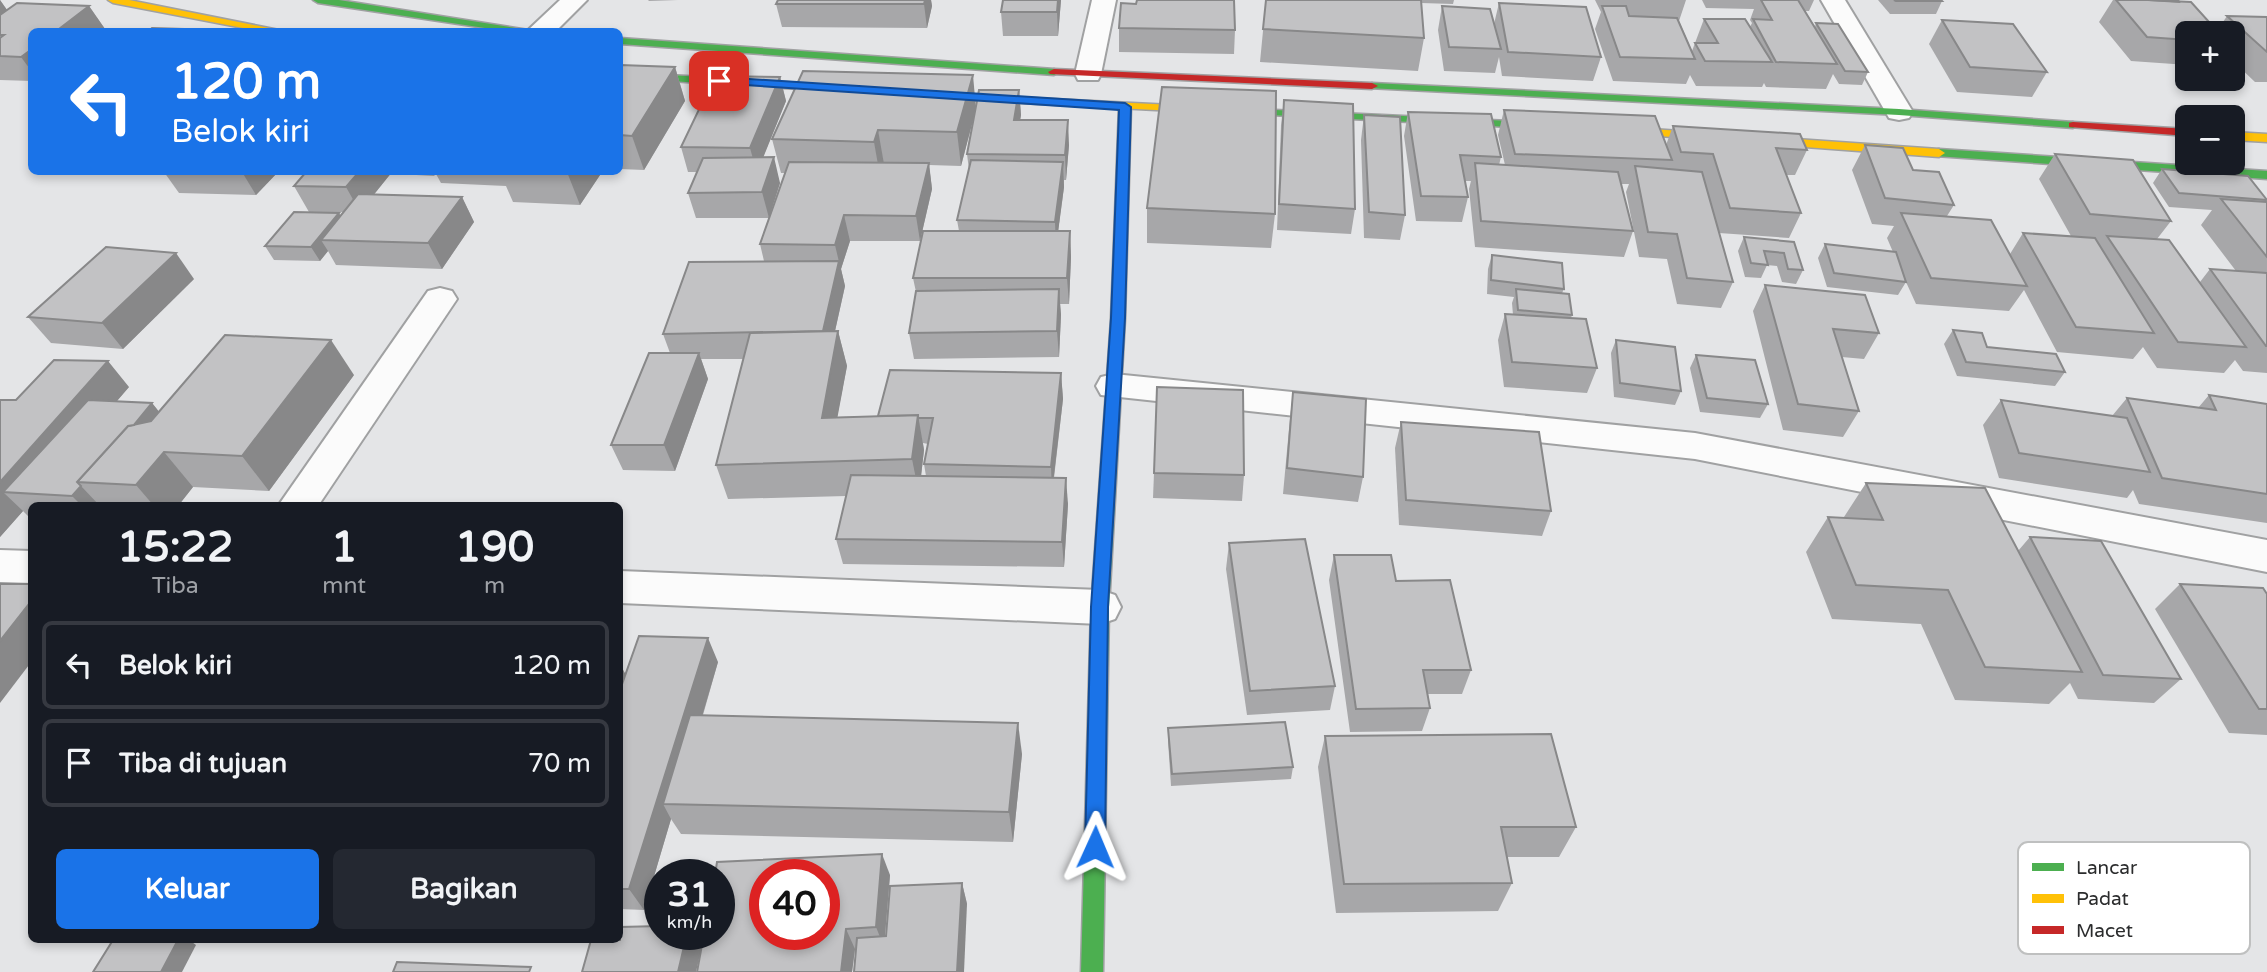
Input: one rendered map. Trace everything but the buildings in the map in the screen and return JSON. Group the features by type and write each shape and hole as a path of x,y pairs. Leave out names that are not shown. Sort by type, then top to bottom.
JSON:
{"main road":[{"path":"113,0 264,28"},
{"path":"318,0 510,28"},
{"path":"623,41 1088,74 1542,93 1899,112 2175,132"},
{"path":"623,75 864,90"},
{"path":"1539,125 1542,93"},
{"path":"959,97 1566,127"},
{"path":"1092,972 1100,607 1114,386 1125,107"},
{"path":"1594,129 2264,178"},
{"path":"2245,137 2267,138"}],"street":[{"path":"543,28 575,0"},
{"path":"1088,74 1104,0"},
{"path":"1833,0 1899,112"},
{"path":"301,502 440,299"},
{"path":"1114,386 1695,446 2267,556"},
{"path":"0,566 28,567"},
{"path":"623,587 1100,607"}],"traffic: fast":[{"path":"318,0 509,28"},
{"path":"623,41 1054,72"},
{"path":"623,75 850,89"},
{"path":"1372,86 1899,112 2073,125"},
{"path":"1092,972 1100,607 1118,319 1125,107"},
{"path":"1233,111 1553,126"},
{"path":"1939,153 2267,175"}],"traffic: slow":[{"path":"113,0 263,28"},
{"path":"969,98 1233,111"},
{"path":"1609,130 1939,153"},
{"path":"2245,137 2267,138"}],"traffic: jam":[{"path":"1054,72 1372,86"},
{"path":"2073,125 2175,132"}],"route":[{"path":"719,81 1125,107 1118,318 1100,607 1095,847"}]}
